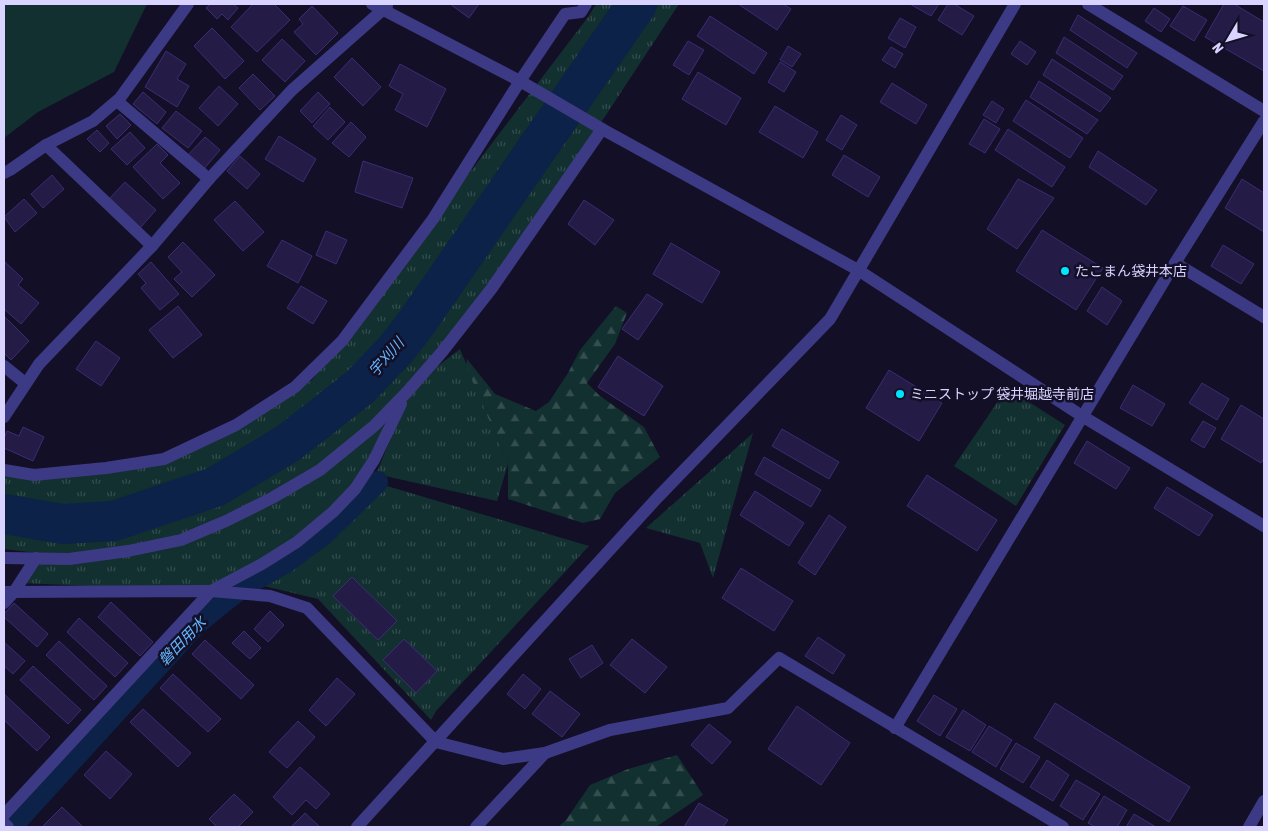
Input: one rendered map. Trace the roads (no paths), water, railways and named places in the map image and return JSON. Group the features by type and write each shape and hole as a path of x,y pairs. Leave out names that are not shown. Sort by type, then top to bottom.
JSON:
{"street":[{"path":"4,172 10,170 46,145 93,121 117,101 157,49 188,4"},
{"path":"4,470 34,475 106,468 164,459 236,425 295,387 342,341 433,218 565,14 581,12 586,4"},
{"path":"357,827 658,497 830,319 1015,4"},
{"path":"1088,4 1264,111"},
{"path":"4,417 39,364 152,246 210,179 292,90 381,6 520,81 598,127 858,270 1082,416 1264,526"},
{"path":"117,101 210,179"},
{"path":"896,728 1082,416 1264,121"},
{"path":"4,558 68,559 180,540 226,521 272,498 320,470 374,426 442,352 492,288 598,127"},
{"path":"46,145 152,246"},
{"path":"1175,263 1264,317"},
{"path":"4,366 25,383"},
{"path":"4,815 211,591 262,564 297,542 355,489 374,460 407,392"},
{"path":"4,603 9,592 36,558"},
{"path":"9,592 211,591 270,596 307,608 436,742 503,759 545,753 610,730 728,708 779,658 1063,827"},
{"path":"476,827 545,753"},
{"path":"1249,827 1264,801"},
{"path":"4,823 8,827"}],"waterway":[{"name":"宇刈川","path":"4,514 63,524 114,521 215,487 287,444 360,387 397,348 417,322 637,4"},
{"name":"磐田用水","path":"11,827 196,624 242,587 286,562 324,534 377,482"}],"place":[{"name":"たこまん袋井本店","path":"1065,271"},
{"name":"ミニストップ 袋井堀越寺前店","path":"900,394"}]}
